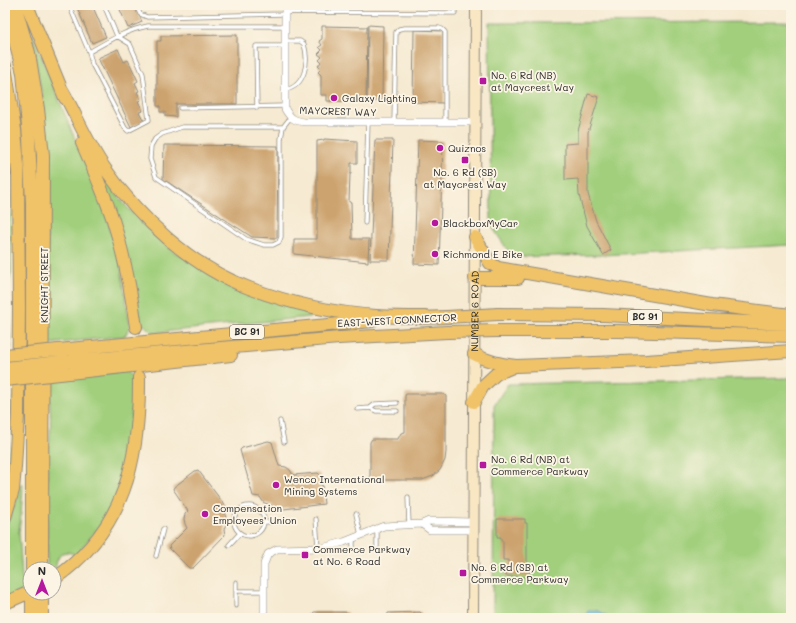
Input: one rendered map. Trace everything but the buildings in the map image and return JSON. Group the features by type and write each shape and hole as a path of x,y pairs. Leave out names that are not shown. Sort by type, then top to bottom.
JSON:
{"highway":[{"name":"KNIGHT STREET","path":"6,5 23,74 29,138 32,204 32,561"},
{"name":"KNIGHT STREET","path":"15,5 29,53 44,156 42,561"},
{"path":"27,5 112,219 124,260 136,327"},
{"path":"5,66 15,130 18,166 19,301 18,407 15,466 12,490 5,517"},
{"path":"62,90 95,153 123,193 148,221 180,248 212,271 248,288 287,300 335,310 376,316 425,317"},
{"path":"5,101 7,148 5,172"},
{"path":"475,238 490,264 498,268 712,305 791,315"},
{"path":"475,278 545,277"},
{"name":"EAST-WEST CONNECTOR","path":"5,355 344,323 425,317 498,314 603,315 791,324"},
{"name":"EAST-WEST CONNECTOR","path":"69,367 270,351 339,338 447,332 619,330 791,336"},
{"path":"474,354 483,359 496,363 516,366 646,361 791,351"},
{"path":"474,402 483,386 496,374 516,366"},
{"path":"5,368 69,367"},
{"path":"5,380 69,367"},
{"path":"62,573 78,561 100,534 112,517 121,499 133,462 139,415 140,377"},
{"path":"5,603 22,596"},
{"path":"31,601 32,618"},
{"path":"42,601 42,618"}],"main road":[{"name":"NUMBER 6 ROAD","path":"473,618 476,5"}],"street":[{"name":"MAYCREST WAY","path":"285,10 285,109 290,118 298,122 476,122"},
{"path":"264,618 264,564 268,554 277,549 318,548 332,546 384,526 422,524 430,530 474,526"}],"lane":[{"path":"69,5 89,52 92,64 125,128 128,131 149,120 143,74 130,44 116,36 104,5"},
{"path":"136,5 140,14 147,17 285,10 455,13 455,5"},
{"path":"89,52 116,36 139,27 285,26"},
{"path":"394,122 396,32 399,29 404,28 442,28 445,32 445,122"},
{"path":"257,108 256,46 285,44 300,41 304,44 306,50 305,70 303,77 297,85 285,90"},
{"path":"180,108 257,108 285,106"},
{"path":"283,127 182,127 162,134 155,139 150,146 150,159 156,177 246,239 273,245 278,242 281,237 281,138 283,127 290,118"},
{"path":"365,223 368,122"},
{"path":"370,408 375,404 397,404"},
{"path":"357,408 370,408 376,411 397,410"},
{"path":"280,421 284,442"},
{"path":"408,497 409,525"},
{"path":"248,506 258,509 261,512 264,522 263,527 257,534 248,536 240,533 234,525 234,519 239,510 248,506"},
{"path":"356,514 361,535"},
{"path":"316,518 318,548"},
{"path":"264,522 281,522"},
{"path":"156,556 163,529"},
{"path":"377,529 377,547"},
{"path":"229,545 240,533"},
{"path":"353,538 353,548"},
{"path":"236,582 236,606"},
{"path":"236,591 264,591"}],"green space":[{"path":"791,22 791,245 603,255 512,257 491,225 489,23"},
{"path":"31,34 105,212 120,261 130,326 125,336 48,344 46,139 42,96"},
{"path":"102,174 127,207 155,235 176,253 306,310 310,312 310,317 152,333 144,325 140,325"},
{"path":"9,189 11,191 11,274 6,294 11,348 5,348 5,203"},
{"path":"126,371 133,378 133,399 129,439 130,448 115,500 100,526 76,555 66,552 59,557 58,561 47,561 47,457 50,438 48,379"},
{"path":"791,378 791,618 493,618 494,405 508,384"},
{"path":"5,388 10,390 8,487 5,501"},
{"path":"20,485 23,485 19,532 22,591 5,598 5,528 16,502"}],"water":[{"path":"589,610 602,612 608,618 587,618 587,612"}],"place":[{"name":"No. 6 Rd (NB) at Maycrest Way","path":"483,81"},
{"name":"Galaxy Lighting","path":"334,98"},
{"name":"Quiznos","path":"440,148"},
{"name":"No. 6 Rd (SB) at Maycrest Way","path":"465,160"},
{"name":"BlackboxMyCar","path":"435,223"},
{"name":"Richmond E Bike","path":"435,254"},
{"name":"No. 6 Rd (NB) at Commerce Parkway","path":"483,465"},
{"name":"Wenco International Mining Systems","path":"276,485"},
{"name":"Compensation Employees’ Union","path":"205,514"},
{"name":"Commerce Parkway at No. 6 Road","path":"305,555"},
{"name":"No. 6 Rd (SB) at Commerce Parkway","path":"463,573"}]}
